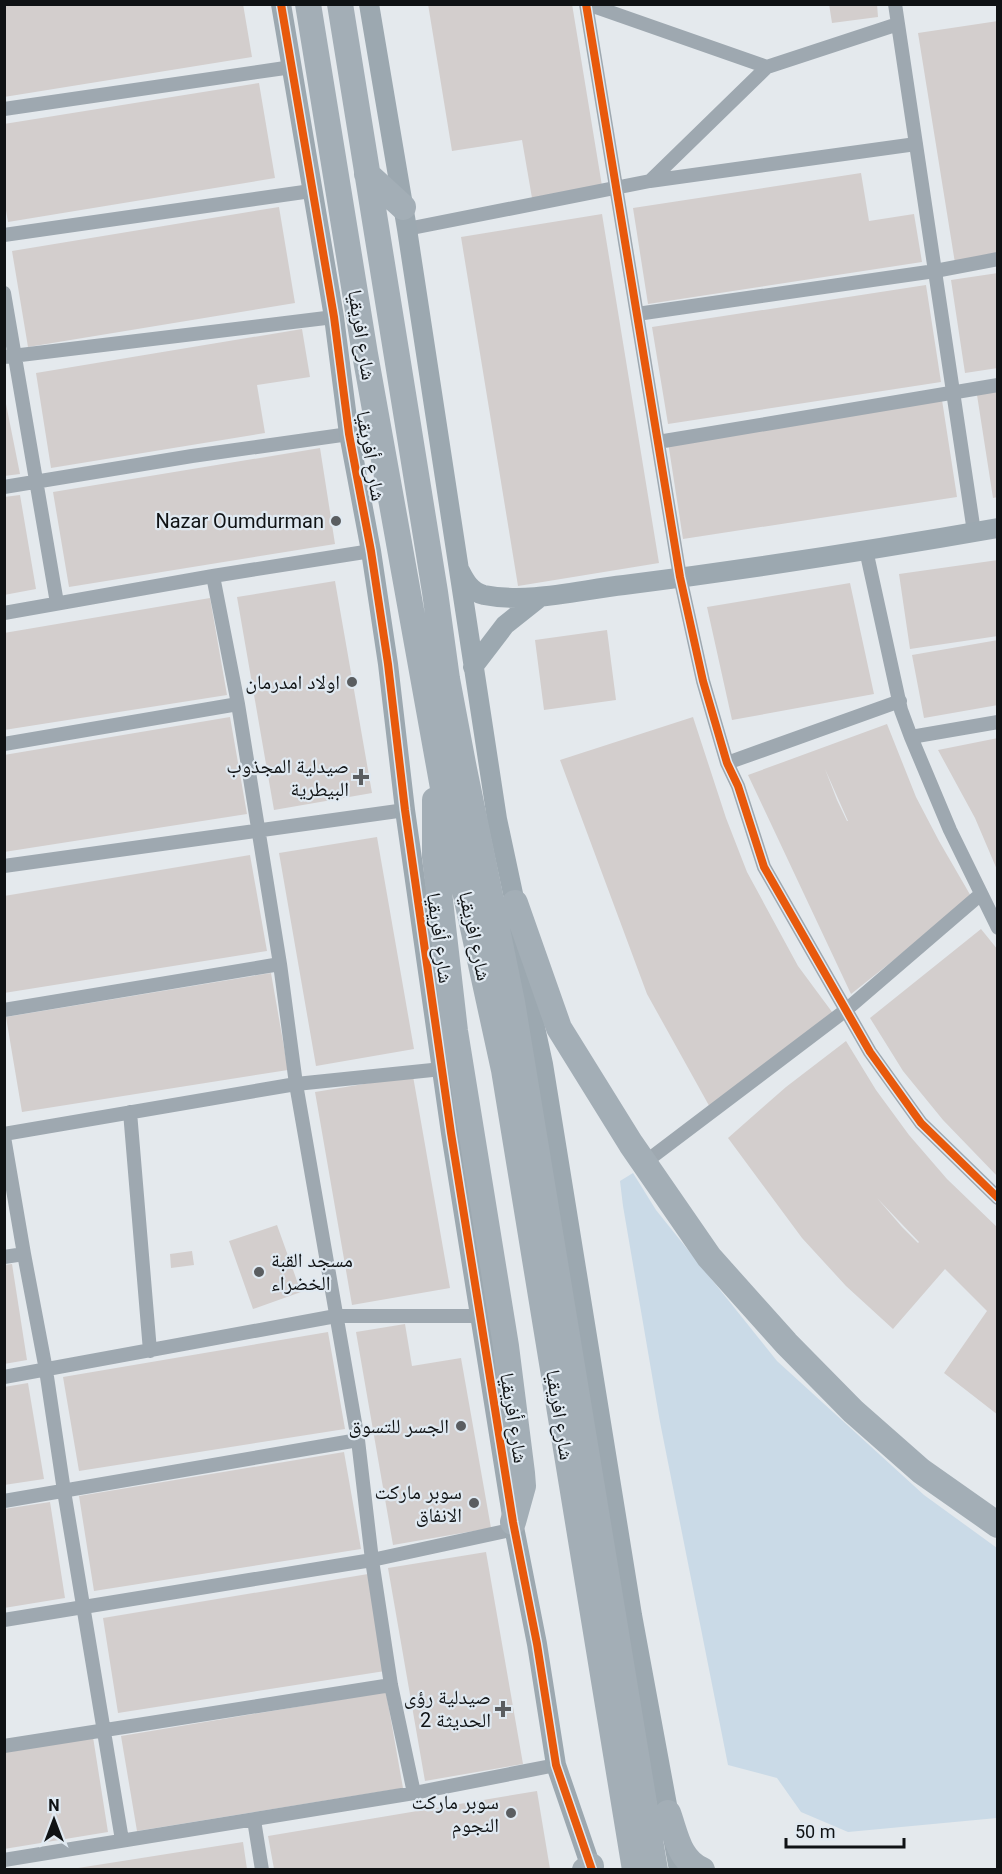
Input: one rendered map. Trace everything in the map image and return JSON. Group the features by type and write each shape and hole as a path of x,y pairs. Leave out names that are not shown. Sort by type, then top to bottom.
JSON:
{"highway":[{"name":"شارع افريقيا","path":"308,4 365,354 436,745 549,1291 655,1869"},
{"name":"شارع افريقيا","path":"340,4 447,679 512,1002 549,1291 635,1869"},
{"path":"368,174 405,218"},
{"path":"436,745 435,856 453,1008 506,1346 522,1473 523,1486 514,1525"},
{"path":"515,903 559,1028 644,1163 709,1257 786,1343 854,1412 921,1472 998,1525"},
{"path":"668,1813 684,1857 691,1865 702,1869"}],"street":[{"name":"شارع أفريقيا","path":"281,4 334,317 349,434 371,551 451,1133 514,1525 537,1644 556,1765 590,1868"},
{"path":"369,4 405,218 497,819 515,903 528,995 543,1065 632,1615 679,1869"},
{"path":"767,67 586,4 680,577 703,681 727,763 738,786 764,867 870,1052 921,1123 998,1198"},
{"path":"898,5 898,24 974,532"},
{"path":"650,181 767,67 898,24"},
{"path":"4,108 292,67"},
{"path":"405,218 916,144"},
{"path":"4,235 311,191"},
{"path":"637,315 935,271 998,259"},
{"path":"4,293 9,356 36,482 57,603"},
{"path":"9,356 334,317"},
{"path":"658,442 998,385"},
{"path":"4,487 192,456 349,434"},
{"path":"458,567 466,584 482,595 539,598 866,550 998,528"},
{"path":"866,550 910,737 950,830 998,928"},
{"path":"4,613 371,551"},
{"path":"213,576 238,704 280,964 296,1084 357,1440 391,1685 414,1793"},
{"path":"473,667 505,625 539,598"},
{"path":"727,763 900,701"},
{"path":"4,744 238,704"},
{"path":"910,737 998,722"},
{"path":"4,866 405,810"},
{"path":"644,1163 846,1010 981,894"},
{"path":"4,1010 280,964"},
{"path":"122,1840 46,1370 4,1135 296,1084 442,1069"},
{"path":"130,1112 150,1350"},
{"path":"4,1257 24,1254"},
{"path":"4,1377 336,1316 481,1316"},
{"path":"4,1501 357,1440"},
{"path":"4,1620 372,1560 514,1525"},
{"path":"4,1746 391,1685"},
{"path":"4,1860 414,1793 556,1765"},
{"path":"254,1820 262,1869"}],"shaded area":[{"path":"633,1173 656,1210 777,1361 924,1495 997,1548 997,1818 848,1832 801,1812 777,1778 728,1765 660,1422 623,1206 620,1181"}],"building":[{"path":"4,4 243,4 252,57 4,97"},
{"path":"428,4 572,4 602,186 532,198 522,140 452,151"},
{"path":"829,4 877,4 878,17 832,23"},
{"path":"998,21 998,256 955,263 918,33"},
{"path":"259,83 275,178 8,222 4,199 4,124"},
{"path":"861,173 869,221 914,214 922,262 648,304 633,208"},
{"path":"279,207 295,303 28,347 12,251"},
{"path":"602,214 659,563 518,586 461,237"},
{"path":"998,273 998,368 965,373 951,280"},
{"path":"926,285 941,382 668,424 652,327"},
{"path":"302,329 310,377 257,385 265,433 51,468 36,373"},
{"path":"998,391 998,497 993,498 977,395"},
{"path":"4,394 20,474 4,476"},
{"path":"942,400 957,497 683,539 668,442"},
{"path":"320,448 335,544 69,587 53,492"},
{"path":"20,495 36,589 4,595 4,497"},
{"path":"998,560 998,636 910,649 899,574"},
{"path":"335,581 372,793 274,810 237,597"},
{"path":"850,583 874,694 732,720 707,607"},
{"path":"210,598 227,695 4,730 4,633"},
{"path":"607,630 616,700 544,710 535,640"},
{"path":"998,640 998,705 924,718 912,655"},
{"path":"230,717 247,814 4,852 4,755"},
{"path":"693,717 726,818 747,872 798,966 835,1016 712,1111 647,994 560,760"},
{"path":"887,724 916,797 972,898 851,994 748,775","holes":["825,769 848,821 837,800"]},
{"path":"998,738 998,872 975,818 938,750"},
{"path":"377,837 414,1049 316,1066 279,853"},
{"path":"250,855 267,951 4,993 4,896"},
{"path":"981,929 998,950 998,1177 943,1120 903,1071 870,1018"},
{"path":"271,973 288,1070 22,1112 6,1017"},
{"path":"846,1041 876,1090 909,1135 947,1179 998,1228 998,1415 944,1373 987,1311 945,1269 893,1329 846,1286 802,1238 728,1138 786,1087","holes":["877,1198 919,1242 902,1227"]},
{"path":"413,1076 450,1288 352,1305 315,1092"},
{"path":"277,1225 301,1292 253,1309 229,1241"},
{"path":"192,1251 194,1265 171,1268 170,1254"},
{"path":"12,1264 27,1360 4,1364 4,1265"},
{"path":"405,1324 412,1366 461,1358 491,1528 393,1545 356,1332"},
{"path":"328,1332 345,1429 79,1471 63,1377"},
{"path":"28,1383 44,1479 4,1485 4,1387"},
{"path":"344,1452 361,1549 94,1591 79,1496"},
{"path":"50,1502 65,1598 4,1608 4,1509"},
{"path":"486,1552 523,1764 425,1781 388,1568"},
{"path":"368,1574 385,1671 118,1713 103,1618"},
{"path":"386,1692 403,1788 137,1831 121,1736"},
{"path":"93,1737 108,1832 4,1849 4,1752"},
{"path":"537,1791 550,1869 274,1869 268,1836"},
{"path":"243,1842 247,1869 78,1869 78,1868"}],"cycle path":[{"path":"281,4 334,317 349,434 371,551 451,1133 513,1522 537,1644 556,1765 592,1870"},
{"path":"586,4 680,577 703,681 727,763 738,786 764,867 870,1052 921,1123 998,1198"}],"place":[{"name":"Nazar Oumdurman","path":"336,521"},
{"name":"اولاد امدرمان","path":"352,682"},
{"name":"صيدلية المجذوب البيطرية","path":"361,777"},
{"name":"مسجد القبة الخضراء","path":"259,1272"},
{"name":"الجسر للتسوق","path":"461,1426"},
{"name":"سوبر ماركت الانفاق","path":"474,1503"},
{"name":"صيدلية رؤى الحديثة 2","path":"503,1709"},
{"name":"سوبر ماركت النجوم","path":"511,1813"}]}
